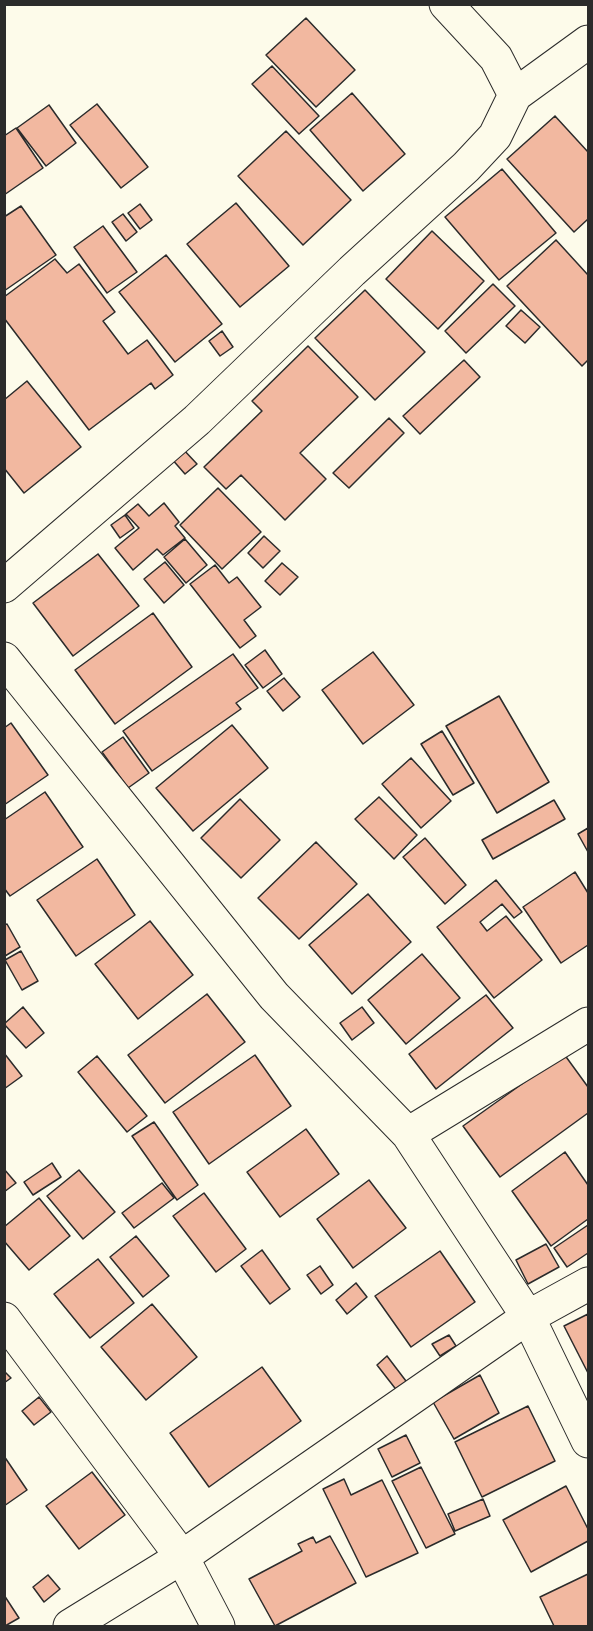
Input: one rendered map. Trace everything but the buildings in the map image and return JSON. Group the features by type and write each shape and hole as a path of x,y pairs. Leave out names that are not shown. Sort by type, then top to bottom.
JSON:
{"street":[{"path":"446,4 496,58 515,95"},
{"path":"4,586 197,420 352,271 466,167 495,136 515,95 588,42"},
{"path":"4,659 274,996 408,1134 528,1317 588,1441"},
{"path":"408,1134 588,1024"},
{"path":"70,1626 182,1557 528,1317 588,1284"},
{"path":"4,1319 182,1557 218,1626"}]}
